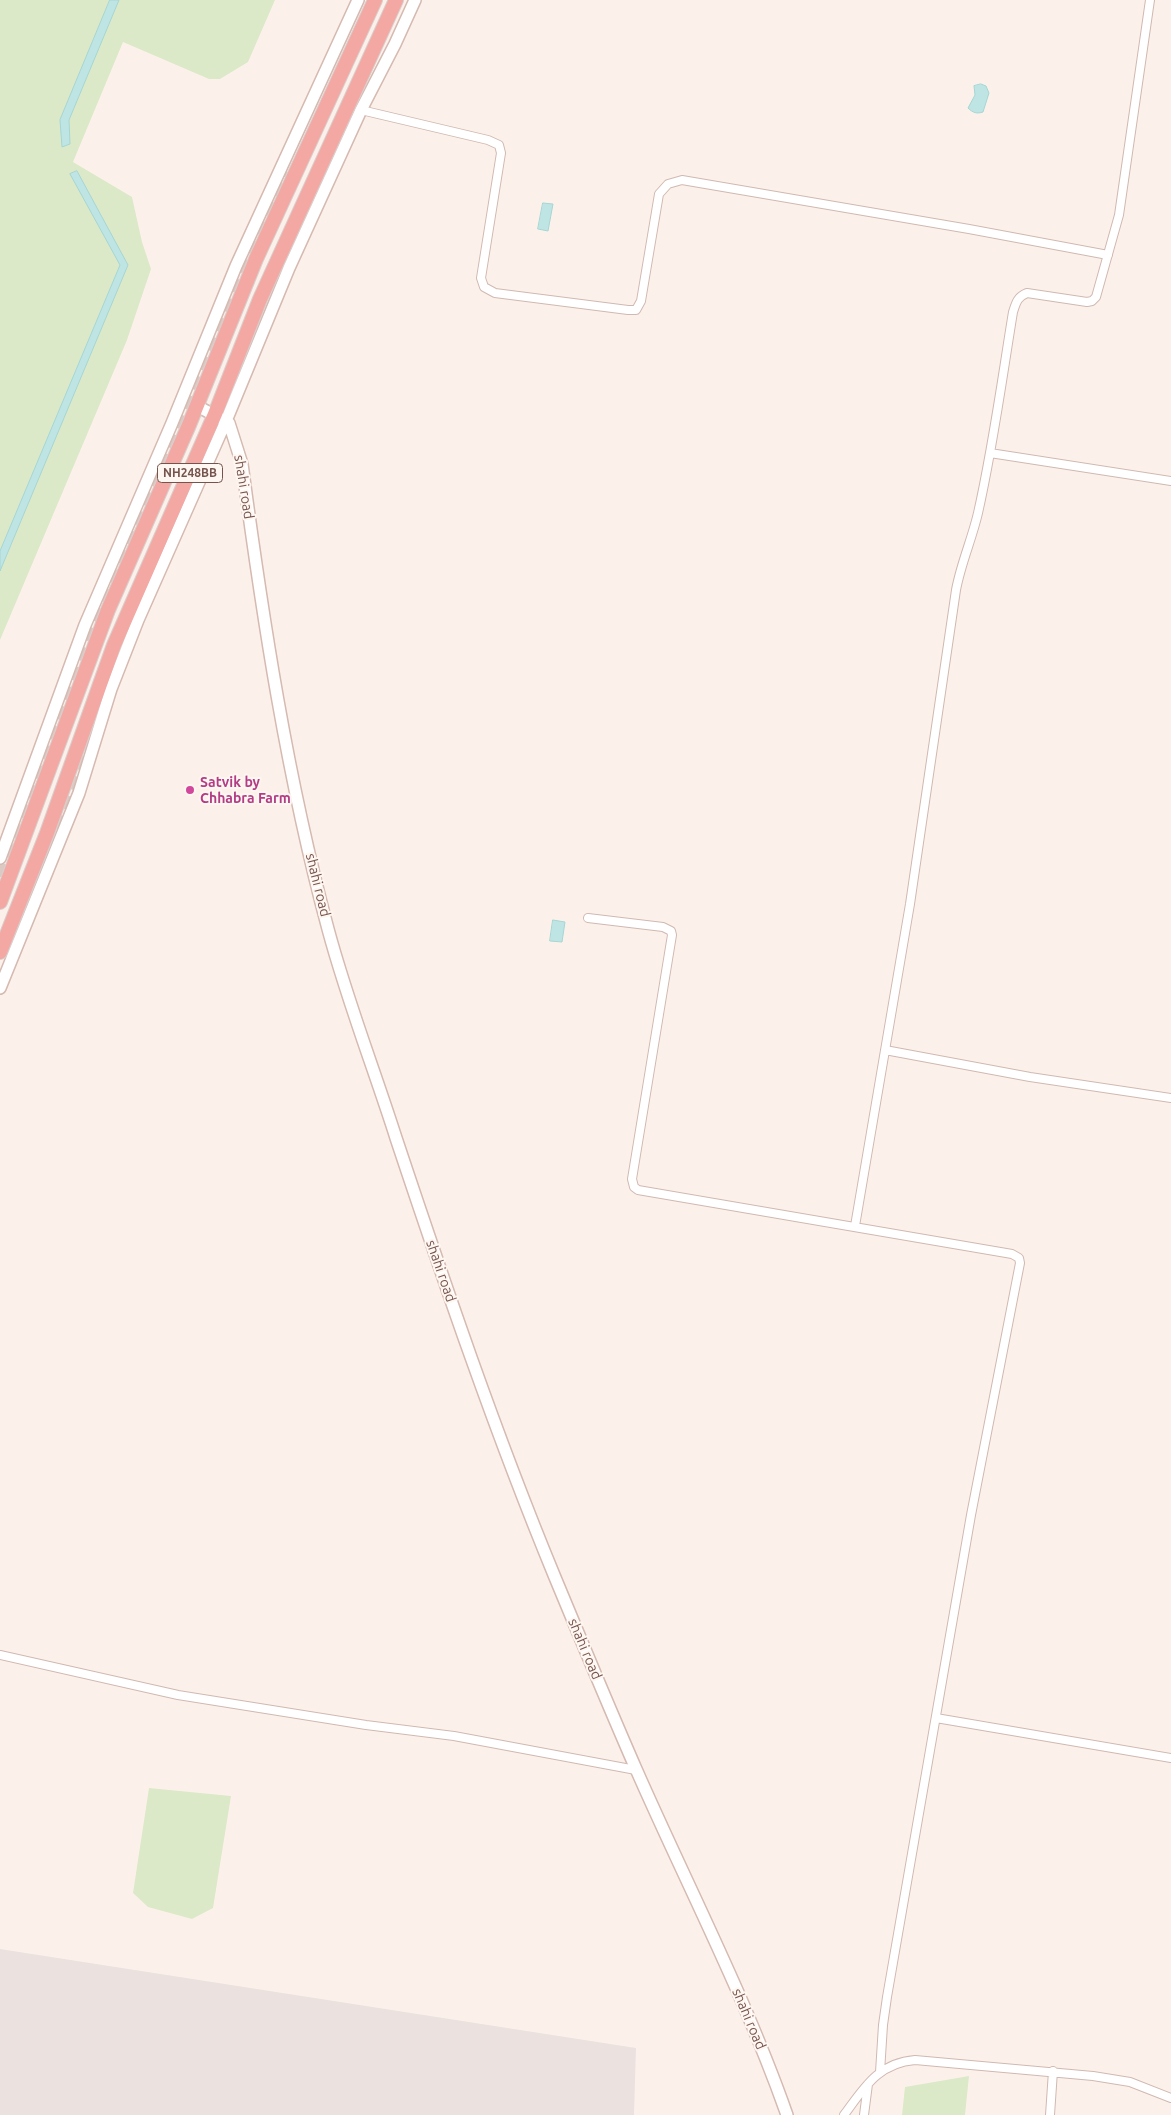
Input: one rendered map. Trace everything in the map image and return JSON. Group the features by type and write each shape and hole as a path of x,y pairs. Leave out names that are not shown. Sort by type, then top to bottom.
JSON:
{"highway":[{"name":"NH248BB","path":"0,902 96,641 197,406 256,260 375,0"},
{"name":"NH248BB","path":"0,952 41,849 114,645 221,417 260,299 396,0"}],"street":[{"path":"0,858 85,625 172,423 236,266 358,0"},
{"path":"0,988 79,793 111,689 124,655 221,417 361,110 415,0"},
{"path":"855,1226 922,827 959,574 978,514 1016,302 1021,295 1034,292 1079,302 1092,301 1098,292 1123,191 1150,0"},
{"path":"361,110 488,140 499,145 501,153 481,278 484,287 495,292 636,310 641,301 659,194 668,184 676,181 699,182 1108,255"},
{"path":"197,406 221,417"},
{"name":"shahi road","path":"221,417 232,426 242,464 285,738 301,817 328,929 344,984 440,1268 520,1489 636,1770 701,1908 765,2056 787,2115"},
{"path":"990,454 1171,481"},
{"path":"588,918 663,928 671,931 672,935 632,1179 634,1186 643,1192 855,1226 1012,1254 1019,1258 1020,1263 971,1516 887,1997 880,2072"},
{"path":"885,1050 1030,1077 1171,1098"},
{"path":"0,1655 178,1695 366,1725 454,1736 636,1770"},
{"path":"936,1718 1171,1758"},
{"path":"844,2115 868,2082 880,2072 890,2066 915,2060 1053,2071 1130,2082 1171,2098"},
{"path":"1050,2115 1053,2071"},
{"path":"864,2115 868,2082"}],"shaded area":[{"path":"0,1949 636,2048 634,2115 0,2115"}],"green space":[{"path":"0,0 275,0 248,62 220,79 209,79 123,42 73,162 132,197 142,242 151,269 127,340 0,640"},
{"path":"149,1788 231,1796 213,1908 192,1919 148,1907 133,1893"},
{"path":"969,2076 965,2115 902,2115 905,2087"}],"water":[{"path":"110,0 119,0 69,120 70,144 62,147 60,120"},
{"path":"981,84 986,86 989,93 983,112 975,113 968,108 975,95 974,86"},
{"path":"77,171 128,265 0,571 0,551 120,265 70,174"},
{"path":"543,203 553,204 548,231 538,229"},
{"path":"553,920 565,922 562,942 550,941"}],"tunnel":[{"path":"284,262 343,133"},
{"path":"0,877 22,823 75,666 285,171"},
{"path":"51,849 100,709"}],"place":[{"name":"Satvik by Chhabra Farm","path":"190,790"}]}
